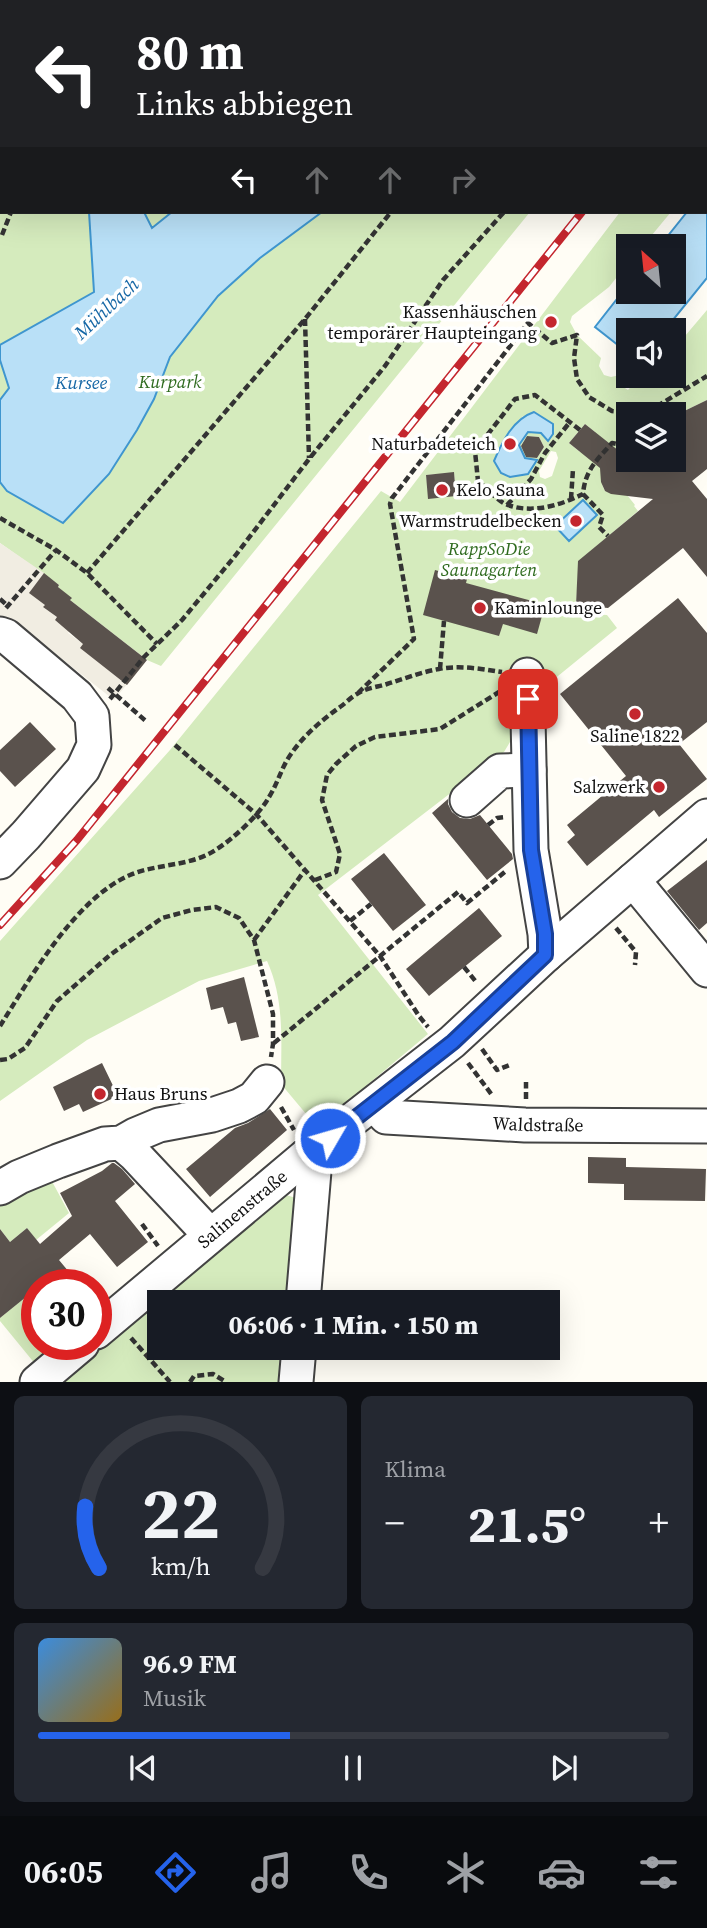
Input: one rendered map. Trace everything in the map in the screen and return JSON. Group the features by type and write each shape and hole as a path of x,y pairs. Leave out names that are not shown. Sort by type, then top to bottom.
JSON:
{"street":[{"path":"0,634 6,636 77,696 92,716 94,745 83,769 0,862"},
{"path":"527,675 531,850 545,934 545,955"},
{"path":"467,800 500,771 529,770"},
{"name":"Salinenstraße","path":"112,1319 307,1155 459,1036 545,955 707,816"},
{"path":"633,880 707,970"},
{"path":"0,1188 58,1161 105,1144 121,1143 159,1125 212,1115 239,1106 254,1098 267,1082"},
{"name":"Waldstraße","path":"374,1104 386,1116 508,1124 707,1126"},
{"path":"121,1143 210,1235"},
{"path":"304,1290 314,1171 307,1155"},
{"path":"37,1382 63,1360"},
{"path":"296,1382 298,1360"}],"path":[{"path":"1,234 10,214"},
{"path":"87,573 305,318 389,214"},
{"path":"146,722 115,694 144,657 183,620 385,366 443,281 502,214"},
{"path":"305,318 309,459"},
{"path":"0,1026 49,951 102,891 133,874 203,857 217,849 267,801 280,771 304,737 358,693 414,639 390,504 528,323 552,343 578,335 574,358 577,379 589,397 612,411 644,414 707,376"},
{"path":"580,430 535,395 515,399 475,451 478,481 507,505 539,509 583,494"},
{"path":"507,505 531,479 543,453 570,422"},
{"path":"608,536 599,527 603,515 583,494 589,469 612,443 616,444"},
{"path":"571,500 573,469"},
{"path":"0,517 87,573 158,645"},
{"path":"0,599 8,606 55,550"},
{"path":"440,669 444,621"},
{"path":"358,693 440,669 474,668 527,675"},
{"path":"315,880 336,872 340,854 322,800 327,775 335,764 356,746 375,737 440,729 527,675"},
{"path":"176,745 256,814 380,956 419,1016"},
{"path":"0,1060 8,1059 25,1048 57,1001 110,955 162,918 216,907 239,918 254,940 273,1014 273,1044 458,892 467,903 531,850"},
{"path":"254,940 305,870"},
{"path":"350,922 371,904"},
{"path":"600,908 636,952 635,965"},
{"path":"459,1036 498,1070 512,1065"},
{"path":"459,1036 503,1109 508,1124"},
{"path":"267,1082 307,1155"},
{"path":"112,1331 170,1382"},
{"path":"190,1382 194,1376 213,1374 226,1382"}],"green space":[{"name":"Kurpark","path":"0,214 528,214 161,666 147,660 70,600 59,585 0,543"},
{"name":"RappSoDie Saunagarten","path":"618,214 669,214 653,234 616,234 616,278 609,287 572,316 570,322 577,335 601,358 599,366 604,375 616,376 616,388 686,388 686,335 707,310 707,400 686,410 686,402 616,402 616,456 604,471 602,484 605,491 627,495 638,511 579,561 576,605 569,613 607,615 617,628 542,689 504,752 318,895 428,1034 317,1127 281,1084 279,1006 267,961 199,981 87,1040 0,1101 0,941 170,750 381,491 400,502","holes":["523,416 541,433 528,431 519,445 525,458 536,460 494,461 501,443","585,424 595,432 580,452 569,443","527,436 539,437 544,447 537,458 526,456 521,446","551,451 556,452 558,458 552,476 545,479 540,477 539,471","454,473 456,495 429,498 426,475"]},
{"path":"48,1174 69,1213 36,1240 27,1228 10,1242 0,1229 0,1198"},
{"path":"286,1195 296,1198 292,1290 168,1290 278,1197"},
{"path":"21,1286 21,1347 0,1321 0,1318 18,1303 11,1294"},
{"path":"147,1308 147,1360 287,1360 285,1382 57,1382 84,1360 112,1360 112,1337"}],"shaded area":[{"path":"0,543 44,573 43,607 57,617 55,620 69,631 68,633 83,644 99,623 147,660 114,700 11,619 0,621"}],"water":[{"name":"Kursee","path":"89,214 145,214 152,228 170,214 319,214 260,258 218,296 170,357 154,399 109,474 63,523 7,491 0,482 0,400 9,388 0,360 0,345 94,292"},
{"path":"685,214 707,214 707,278 686,304 686,234 669,234"},
{"path":"616,300 616,304 686,304 675,318 616,318 616,344 595,327"},
{"name":"Naturbadeteich","path":"534,412 553,424 553,434 548,441 541,433 528,432 519,445 525,458 537,460 528,474 510,477 501,473 494,461 501,446 514,426"},
{"name":"Warmstrudelbecken","path":"583,500 597,515 569,541 555,526"}],"building":[{"path":"707,400 707,469 692,481 707,499 707,577 683,548 608,608 576,605 578,561 653,499 605,491 600,468 569,443 585,424 616,449 616,472 686,472 686,410"},
{"path":"527,436 539,437 544,447 537,458 526,457 521,446"},
{"name":"Kelo Sauna","path":"454,472 456,496 428,499 426,475"},
{"name":"Kaminlounge","path":"435,570 467,579 466,583 536,602 533,614 542,616 537,634 503,624 499,636 423,615"},
{"path":"44,573 72,598 70,600 147,660 127,685 80,648 83,644 55,620 57,617 43,607 45,605 29,593"},
{"name":"Saline 1822","path":"678,598 707,633 707,722 679,744 707,779 659,817 654,810 587,866 567,842 575,835 567,825 626,776 560,694"},
{"path":"30,722 56,749 15,787 0,771 0,750"},
{"path":"448,799 452,812 460,818 470,819 480,815 512,854 513,859 487,880 432,813"},
{"path":"384,853 426,905 393,931 351,879"},
{"path":"707,860 707,923 699,930 667,891"},
{"path":"479,908 502,936 429,996 406,969"},
{"path":"244,977 259,1037 241,1041 236,1022 228,1024 223,1007 211,1010 206,988"},
{"path":"102,1063 118,1096 83,1112 79,1104 64,1111 53,1087"},
{"path":"270,1109 287,1130 210,1197 186,1169 235,1128"},
{"path":"588,1157 626,1158 626,1167 706,1169 705,1201 624,1200 624,1184 588,1183"},
{"path":"114,1163 135,1184 115,1201 148,1242 117,1267 90,1234 59,1260 66,1269 21,1269 21,1301 0,1318 0,1229 10,1242 27,1228 40,1244 72,1216 60,1193"}],"railway":[{"path":"0,925 77,840 580,214"}],"place":[{"name":"Kassenhäuschen temporärer Haupteingang","path":"551,322"},
{"name":"Naturbadeteich","path":"510,444"},
{"name":"Kelo Sauna","path":"442,490"},
{"name":"Warmstrudelbecken","path":"576,521"},
{"name":"Kaminlounge","path":"480,608"},
{"name":"Saline 1822","path":"635,714"},
{"name":"Salzwerk","path":"659,787"},
{"name":"Haus Bruns","path":"100,1094"}],"route":[{"path":"330,1138 453,1042 545,955 545,934 531,850 528,699"}],"water label":[{"name":"Mühlbach","path":"106,308"}]}
